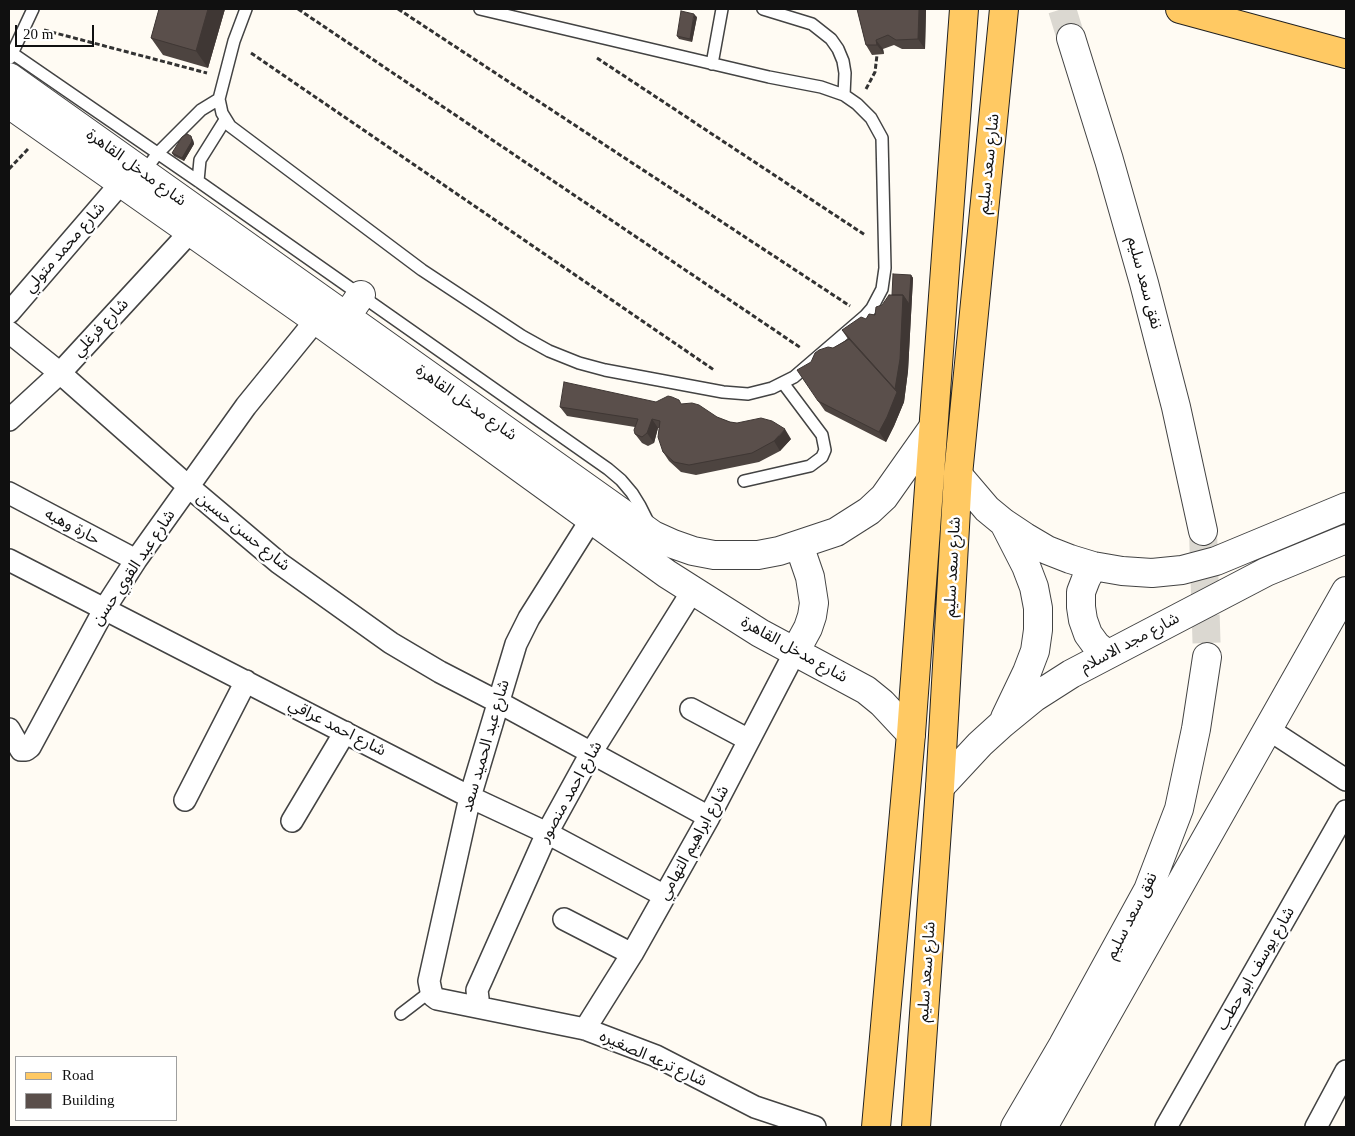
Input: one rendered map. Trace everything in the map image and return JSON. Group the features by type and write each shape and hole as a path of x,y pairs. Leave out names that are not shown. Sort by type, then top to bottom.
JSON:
{"main road":[{"name":"شارع سعد سليم","path":"876,1127 911,734 964,9"},
{"name":"شارع سعد سليم","path":"916,1127 940,788 958,476 1004,9"},
{"path":"1180,9 1346,54"}],"street":[{"name":"نفق سعد سليم","path":"1071,38 1109,160 1144,283 1176,407 1203,532"},
{"name":"شارع مدخل القاهرة","path":"10,60 141,170 653,535 693,551 736,556 778,552 836,532 869,511 884,497 932,429"},
{"name":"شارع مدخل القاهرة","path":"9,104 141,170 190,232 592,518 641,556 760,633 866,690 882,703 911,734"},
{"name":"شارع محمد متولي","path":"9,313 141,170"},
{"name":"شارع فرغلي","path":"9,420 60,373 190,232"},
{"path":"346,317 361,295"},
{"name":"شارع عبد القوي حسن","path":"9,730 21,750 26,750 30,747 105,608 136,560 246,406 316,320"},
{"name":"شارع حسن حسين","path":"9,332 60,373 189,487 279,563 392,643 440,672 709,817"},
{"path":"958,476 972,493 1004,523 1046,550 1093,566 1122,571 1182,570 1216,561 1346,507"},
{"name":"حارة وهبه","path":"9,493 136,560"},
{"name":"شارع عبد الحميد سعد","path":"431,991 429,981 470,796 516,644 522,630 592,518"},
{"path":"1002,724 1027,672 1038,630 1038,608 1034,587 1026,566 1004,523"},
{"name":"شارع مجد الاسلام","path":"940,788 980,744 1002,724 1035,697 1070,674 1266,572 1346,539"},
{"path":"795,652 808,628 814,603 810,577 800,545"},
{"name":"شارع احمد عراقي","path":"9,560 470,796 547,833 665,896"},
{"path":"1093,566 1083,585 1080,607 1088,634 1096,645 1107,654"},
{"name":"شارع احمد منصور","path":"479,1007 477,990 547,833 592,753 693,590"},
{"path":"1043,1127 1346,591"},
{"name":"شارع ابراهيم التهامي","path":"586,1029 632,954 709,817 795,652"},
{"name":"نفق سعد سليم","path":"1015,1127 1063,1045 1148,890 1179,809 1196,729 1206,657"},
{"path":"185,800 246,681"},
{"path":"691,709 749,740"},
{"path":"1268,729 1346,780"},
{"path":"292,821 345,732"},
{"name":"شارع يوسف ابو حطب","path":"1166,1127 1346,811"},
{"path":"564,919 632,954"},
{"name":"شارع ترعه الصغيره","path":"431,991 437,999 586,1029 656,1056 755,1107 815,1127"},
{"path":"1316,1127 1346,1071"}],"lane":[{"path":"10,60 33,9"},
{"path":"246,9 234,41 219,99 222,113 230,126 422,270 522,336 549,351 579,363 605,370 723,392 748,394 772,388 794,377 865,316 878,299 884,278 882,138 870,118 857,104 844,95 821,87 712,64 480,9"},
{"path":"712,64 722,9"},
{"path":"763,9 812,24 831,40 838,49 843,61 845,73 844,95"},
{"path":"141,170 201,110 219,99"},
{"path":"198,180 200,160 225,120"},
{"path":"141,170 198,180 608,469 632,493 648,520 653,535"},
{"path":"744,481 810,466 822,457 825,450 822,435 783,383"},
{"path":"400,1014 431,991"}],"path":[{"path":"298,9 816,358"},
{"path":"398,9 865,316"},
{"path":"26,25 224,77"},
{"path":"234,41 748,394"},
{"path":"857,104 875,72 877,55"},
{"path":"596,57 871,239"}],"building":[{"path":"159,9 208,9 196,51 151,38"},
{"path":"857,9 919,9 918,39 896,40 888,35 876,40 877,45 866,45"},
{"path":"681,11 694,14 690,39 677,36"},
{"path":"187,134 191,136 192,141 182,158 172,153 182,137"},
{"path":"893,274 911,275 909,304 903,295 892,295"},
{"path":"889,295 903,295 900,359 895,389 842,330 861,317 866,319 869,314 875,315 876,307 882,305"},
{"path":"849,339 897,392 879,432 818,401 797,370 811,362 815,353 819,350 828,347 833,348"},
{"path":"564,382 656,402 668,396 679,400 681,404 692,403 699,405 717,417 730,422 737,423 761,418 772,421 785,429 774,441 752,453 689,465 674,462 663,452 658,437 660,421 652,419 647,433 642,437 635,434 634,430 638,419 560,407"}],"tunnel":[{"path":"1062,9 1071,38"},
{"path":"1203,531 1207,657"}]}
